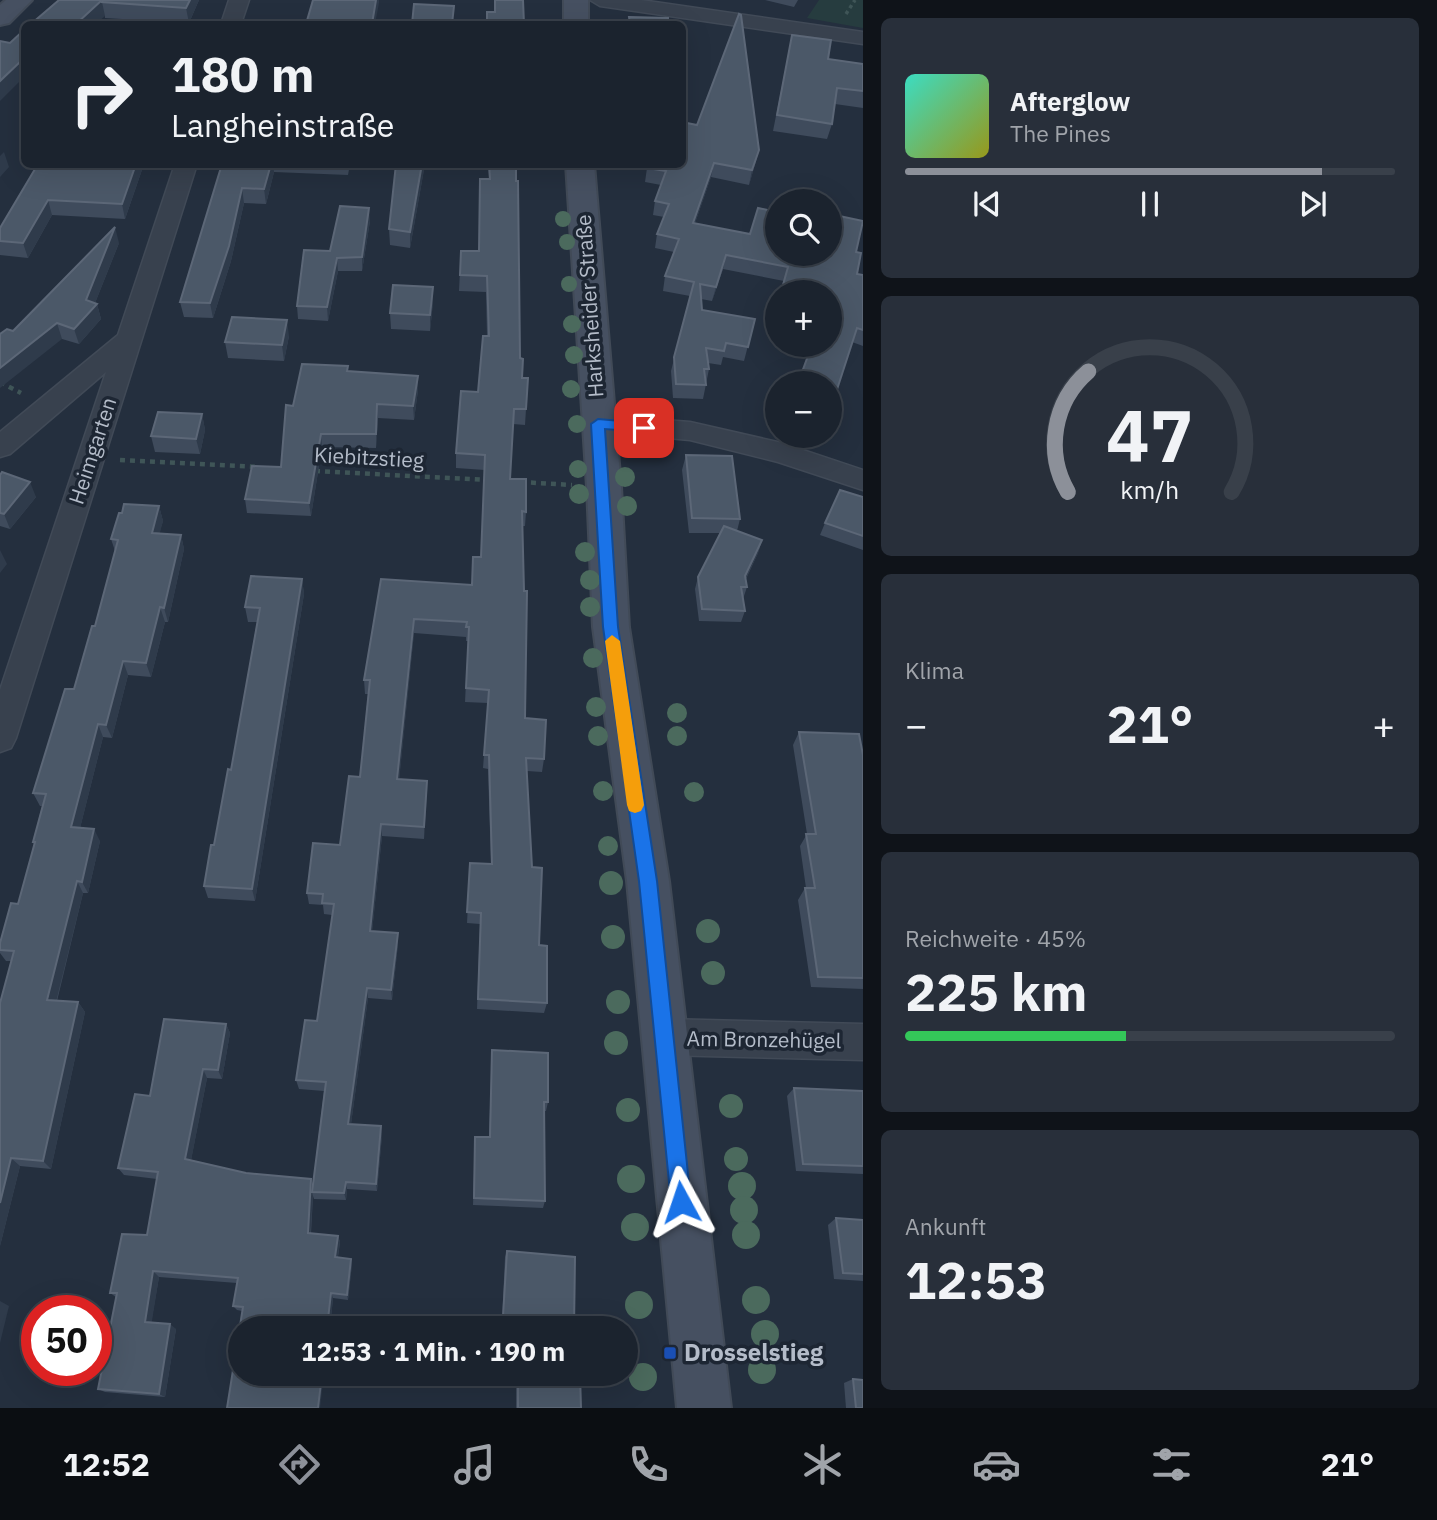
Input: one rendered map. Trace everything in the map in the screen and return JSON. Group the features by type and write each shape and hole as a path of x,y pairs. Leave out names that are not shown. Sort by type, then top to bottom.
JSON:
{"main road":[{"path":"0,18 20,0"},
{"path":"576,0 576,21"},
{"name":"Harksheider Straße","path":"580,168 604,487 611,627 648,881 704,1408"}],"street":[{"path":"233,21 239,0"},
{"path":"600,0 863,37"},
{"name":"Heimgarten","path":"0,738 185,168"},
{"path":"0,447 129,339"},
{"path":"598,424 690,431 782,453 863,480"},
{"name":"Am Bronzehügel","path":"665,1037 863,1042"}],"path":[{"path":"91,458 271,468"},
{"name":"Kiebitzstieg","path":"313,470 493,480"},
{"path":"521,482 604,487"}],"green space":[{"path":"819,0 863,0 863,28 807,18"}],"building":[{"path":"59,0 102,0 79,21 34,21"},
{"path":"190,0 186,8 102,2"},
{"path":"313,0 376,0 372,21 307,21"},
{"path":"495,0 523,0 524,21 487,21 487,12 495,12"},
{"path":"414,4 454,6 452,21 412,21"},
{"path":"739,14 759,150 752,170 714,163 693,223 750,234 758,208 765,209 765,263 726,255 716,287 700,284 702,310 755,319 748,347 726,343 724,351 706,348 709,369 704,369 706,385 676,384 674,357 694,282 665,276 679,239 657,234 669,204 655,201 666,171 647,168 686,168 686,123 697,125"},
{"path":"629,17 668,18 668,21 630,21"},
{"path":"21,33 21,61 0,81 0,41 10,43"},
{"path":"792,35 831,40 828,59 863,64 863,91 837,88 832,124 777,115"},
{"path":"36,168 135,168 122,204 48,200 23,243 0,241 0,228"},
{"path":"221,168 270,168 264,189 242,188 229,246 210,303 180,302"},
{"path":"396,168 421,168 410,232 389,229"},
{"path":"489,168 516,168 520,358 523,359 522,378 528,378 526,409 514,409 510,479 526,479 526,512 522,511 524,591 527,591 525,718 546,720 544,759 526,758 532,867 542,868 539,945 547,946 547,1003 478,999 481,913 467,912 470,863 492,864 489,755 484,755 489,690 466,688 467,622 414,619 397,779 427,781 424,827 381,824 370,931 398,933 391,990 367,988 348,1124 381,1126 376,1184 346,1182 344,1193 312,1192 326,1082 296,1080 305,1020 317,1021 334,904 322,903 323,894 307,893 313,843 340,845 349,776 360,777 370,680 364,680 381,579 472,585 473,557 481,557 485,455 456,453 461,391 478,392 483,336 489,336 487,276 460,275 461,251 479,251 480,179 490,179"},
{"path":"340,206 369,208 362,257 337,258 327,307 297,306 304,250 330,251"},
{"path":"842,217 863,221 856,252 861,253 857,274 863,275 863,330 857,328 842,374 842,371 802,371 808,357 842,357 842,280 784,280 788,267 783,266 842,266"},
{"path":"115,227 86,300 97,304 74,329 57,323 0,368 0,334 7,329 13,331"},
{"path":"393,285 433,287 430,315 390,313"},
{"path":"232,317 287,320 282,345 225,342"},
{"path":"302,364 348,366 347,371 418,376 413,406 377,404 376,434 321,434 309,503 245,499 252,466 281,467 286,405 293,406"},
{"path":"158,412 202,414 196,439 151,436"},
{"path":"686,455 732,456 740,519 692,518"},
{"path":"2,472 30,482 4,514 0,513"},
{"path":"840,490 863,497 863,536 825,523"},
{"path":"124,504 159,506 152,533 181,535 164,608 160,607 146,663 123,661 106,725 98,724 71,827 94,829 82,882 77,881 47,1000 78,1002 43,1161 11,1158 0,1203 0,1003 14,951 0,950 0,943 11,903 18,904 46,794 33,793 65,689 74,689 92,626 95,626 118,540 111,539"},
{"path":"724,526 762,540 745,576 747,587 741,587 745,611 702,609 698,577"},
{"path":"251,576 302,579 252,889 204,886 228,769 231,770 260,608 245,607"},
{"path":"799,732 859,734 863,755 863,978 818,977 805,888 815,888 806,834 816,834"},
{"path":"164,1019 226,1024 218,1070 203,1069 185,1159 246,1173 311,1179 308,1233 338,1236 335,1257 351,1259 347,1295 331,1293 328,1316 242,1316 243,1307 233,1306 238,1278 153,1271 145,1322 170,1324 159,1394 98,1389 99,1386 112,1386 112,1318 117,1293 110,1293 122,1234 147,1235 158,1172 118,1168 135,1094 150,1096"},
{"path":"492,1050 548,1053 548,1102 544,1102 545,1201 474,1198 475,1137 490,1137"},
{"path":"794,1088 863,1091 863,1166 803,1164"},
{"path":"836,1218 863,1220 863,1274 843,1273"},
{"path":"507,1251 575,1257 574,1316 503,1316"},
{"path":"853,1379 863,1380 863,1408 856,1408"},
{"path":"230,1386 321,1386 318,1408 227,1408"},
{"path":"518,1386 580,1386 581,1408 518,1408"}],"slow traffic":[{"path":"612,641 635,805"}],"place":[{"name":"Drosselstieg","path":"670,1353"}],"route":[{"path":"644,428 598,424 611,627 630,774 648,881 681,1202"}]}
